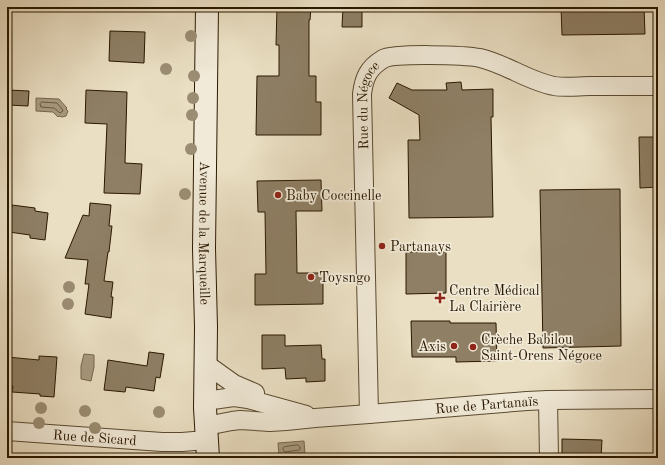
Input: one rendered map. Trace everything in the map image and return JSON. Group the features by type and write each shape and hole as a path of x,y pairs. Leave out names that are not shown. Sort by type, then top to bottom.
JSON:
{"street":[{"name":"Avenue de la Marqueille","path":"207,7 204,248 206,327 205,401 207,441"},
{"name":"Rue du Négoce","path":"369,414 362,94 364,81 368,72 375,64 384,58 398,56 464,56 480,58 497,63 543,83 555,86 658,86"},
{"name":"Rue de Partanaïs","path":"206,364 234,384 265,397 292,411"},
{"name":"Rue de Partanaïs","path":"205,401 234,397 315,418"},
{"name":"Rue de Partanaïs","path":"207,441 232,420 270,422 286,421 548,400 658,399"},
{"path":"548,400 549,458"},
{"name":"Rue de Sicard","path":"7,431 61,436 168,442 207,441"}],"water":[{"path":"36,98 59,99 67,108 66,109 68,111 66,116 58,117 53,112 36,111"},
{"path":"84,354 94,355 94,367 91,381 81,379 81,366"},
{"path":"304,441 305,454 279,456 278,443"}],"building":[{"path":"277,7 311,7 309,20 309,76 316,76 316,102 321,102 321,135 256,135 257,76 279,76 279,45 276,45"},
{"path":"343,7 362,7 362,27 342,27"},
{"path":"561,7 644,7 645,34 562,35"},
{"path":"110,31 145,32 144,63 109,61"},
{"path":"461,82 462,90 493,89 493,117 491,117 493,217 409,218 408,140 420,140 419,115 389,98 397,83 412,90 447,90 446,83"},
{"path":"8,90 29,91 28,106 8,105"},
{"path":"86,90 127,92 125,163 142,164 140,194 104,193 107,124 85,123"},
{"path":"639,137 658,137 658,187 640,188"},
{"path":"321,180 322,211 296,211 297,273 323,273 323,304 255,305 255,274 266,274 265,212 258,212 257,181"},
{"path":"620,189 621,346 543,348 540,190"},
{"path":"90,203 111,205 109,226 112,226 104,281 113,282 111,318 85,314 89,284 85,284 88,260 65,258 83,215 89,216"},
{"path":"12,205 35,208 35,211 48,213 45,240 30,238 30,235 9,232"},
{"path":"406,252 446,252 446,293 406,294"},
{"name":"Axis","path":"411,321 496,323 497,361 456,362 456,357 412,357"},
{"path":"262,335 285,335 285,346 321,345 322,359 325,359 325,381 306,382 306,378 286,379 285,368 262,369"},
{"path":"149,352 164,354 160,378 156,377 154,391 126,387 125,392 104,390 108,360 147,366"},
{"path":"39,356 57,357 54,397 40,396 40,394 12,392 13,386 7,385 7,357 39,360"},
{"path":"562,439 602,440 601,458 562,458"}],"place":[{"name":"Baby Coccinelle","path":"278,195"},
{"name":"Partanays","path":"382,246"},
{"name":"Toysngo","path":"311,277"},
{"name":"Centre Médical La Clairière","path":"440,298"},
{"name":"Axis","path":"454,346"},
{"name":"Crèche Babilou Saint-Orens Négoce","path":"473,347"}]}
